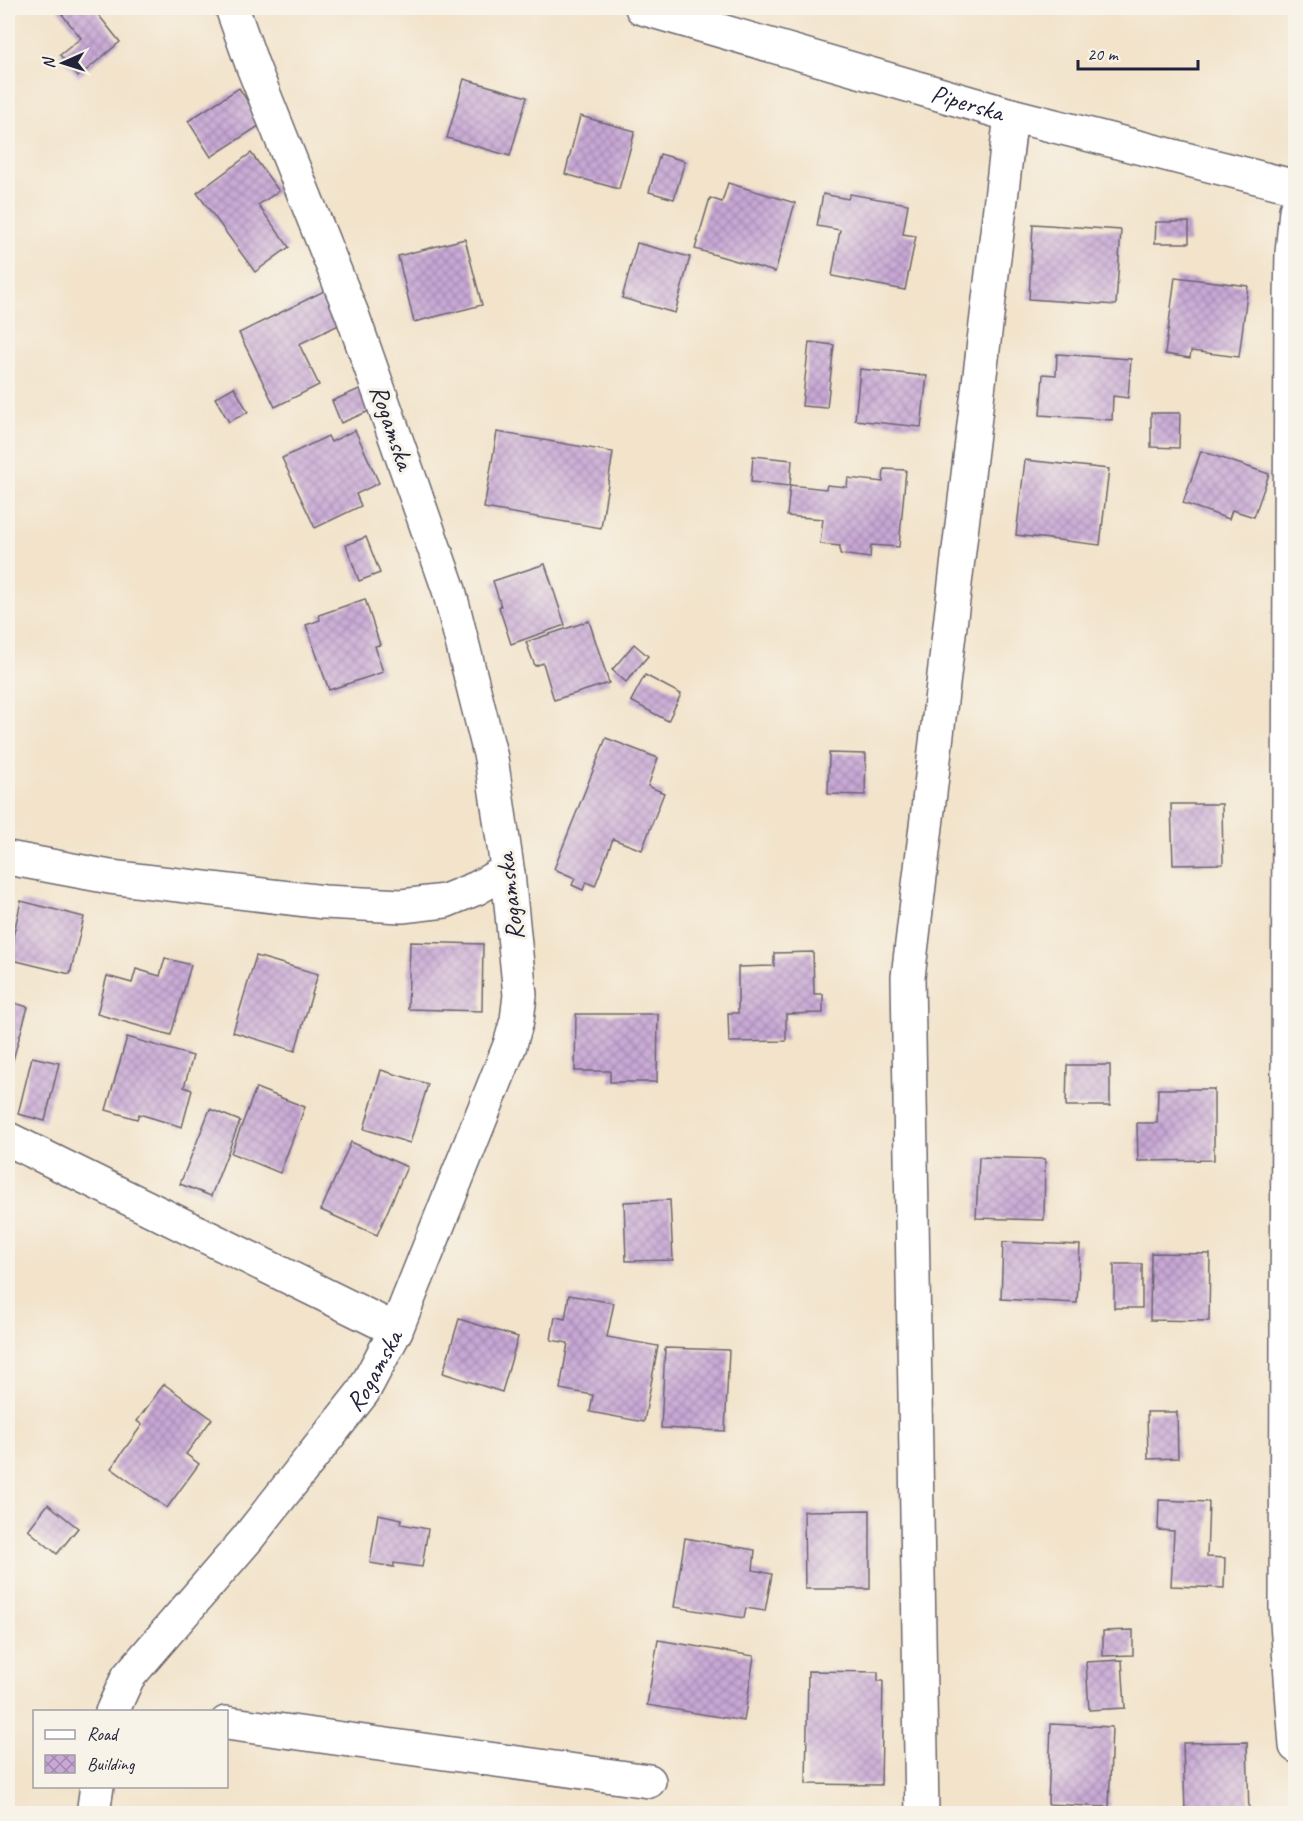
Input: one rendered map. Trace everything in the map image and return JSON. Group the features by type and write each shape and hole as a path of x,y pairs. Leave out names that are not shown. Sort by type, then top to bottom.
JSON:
{"street":[{"name":"Rogamska","path":"122,1710 128,1677 247,1539 363,1392 396,1330 510,1045 517,1020 520,996 508,874 491,758 450,590 352,314 253,67 232,8"},
{"name":"Piperska","path":"642,8 1011,115 1296,188"},
{"path":"922,1814 908,977 1011,115"},
{"path":"1296,210 1291,300 1286,1585 1296,1746"},
{"path":"8,858 110,877 324,902 402,906 445,901 477,888 496,877 508,874"},
{"path":"8,1139 396,1330"},
{"path":"228,1723 649,1781"},
{"path":"93,1814 97,1788"}],"building":[{"path":"57,8 93,8 120,42 78,77 60,55 81,38"},
{"path":"464,79 527,97 510,156 447,138"},
{"path":"239,88 262,124 211,157 188,121"},
{"path":"580,116 635,131 619,189 565,174"},
{"path":"251,153 279,191 258,205 289,247 255,272 197,193"},
{"path":"660,154 685,161 674,199 649,192"},
{"path":"728,183 795,203 775,272 695,249 710,198 722,202"},
{"path":"823,194 848,199 850,194 908,204 903,234 916,236 905,290 832,276 840,230 817,226"},
{"path":"1156,222 1189,222 1189,243 1155,243"},
{"path":"1033,224 1121,230 1116,305 1029,299"},
{"path":"465,239 482,305 414,322 398,256"},
{"path":"637,243 690,257 675,313 622,298"},
{"path":"1175,277 1248,286 1239,357 1191,351 1190,358 1165,354"},
{"path":"324,291 341,324 299,344 319,385 275,407 239,333"},
{"path":"809,342 834,345 827,408 802,406"},
{"path":"1057,354 1131,359 1128,398 1113,396 1112,420 1040,415 1043,374 1056,375"},
{"path":"860,369 927,376 921,427 855,420"},
{"path":"234,387 248,412 229,422 215,398"},
{"path":"364,387 374,409 341,423 332,401"},
{"path":"1151,413 1180,413 1179,448 1151,447"},
{"path":"355,430 379,483 356,494 361,506 315,528 282,458 328,436 331,442"},
{"path":"497,432 613,452 601,528 484,508"},
{"path":"1201,451 1269,474 1254,517 1232,510 1229,519 1183,503"},
{"path":"753,456 792,460 790,486 751,482"},
{"path":"1025,460 1109,469 1100,545 1016,535"},
{"path":"884,469 906,470 899,547 871,545 870,558 840,554 840,546 820,544 823,519 787,516 790,485 826,489 827,485 847,487 848,478 883,482"},
{"path":"366,537 380,573 359,581 346,545"},
{"path":"545,564 565,625 511,644 493,581"},
{"path":"365,599 380,645 375,646 383,672 329,690 306,625 320,620 319,615"},
{"path":"589,621 609,683 554,700 543,663 535,666 526,642"},
{"path":"634,644 648,656 626,682 612,670"},
{"path":"645,675 681,694 668,721 631,701"},
{"path":"606,738 658,758 648,786 664,793 642,850 613,839 595,886 586,882 583,890 572,885 575,878 554,869"},
{"path":"829,753 866,754 865,795 828,794"},
{"path":"1171,804 1222,804 1223,864 1173,865"},
{"path":"21,901 84,917 70,974 8,959"},
{"path":"410,942 483,944 482,1011 408,1009"},
{"path":"813,952 814,994 823,994 823,1013 786,1014 786,1041 729,1042 728,1013 738,1013 738,967 774,966 774,953"},
{"path":"256,956 318,974 295,1051 233,1032"},
{"path":"165,958 191,965 171,1035 97,1014 107,976 132,983 136,969 160,976"},
{"path":"8,1001 28,1007 8,1077"},
{"path":"576,1014 658,1014 657,1082 610,1082 610,1071 575,1071"},
{"path":"127,1037 193,1056 184,1087 192,1090 182,1127 139,1114 137,1119 106,1110"},
{"path":"32,1057 59,1063 45,1121 18,1114"},
{"path":"1067,1065 1110,1065 1110,1106 1066,1106"},
{"path":"381,1070 428,1084 410,1143 364,1129"},
{"path":"256,1088 305,1107 280,1173 231,1153"},
{"path":"1158,1089 1214,1089 1214,1160 1138,1161 1137,1123 1157,1123"},
{"path":"210,1109 240,1121 211,1196 180,1184"},
{"path":"351,1142 407,1167 377,1235 321,1210"},
{"path":"979,1157 1045,1159 1044,1220 976,1218"},
{"path":"670,1200 673,1260 626,1261 624,1202"},
{"path":"1003,1242 1080,1245 1077,1303 1001,1299"},
{"path":"1151,1253 1210,1254 1209,1321 1150,1320"},
{"path":"1114,1264 1142,1264 1142,1308 1114,1308"},
{"path":"569,1295 614,1303 607,1337 658,1346 644,1422 590,1412 593,1395 560,1389 568,1343 551,1340 555,1317 565,1319"},
{"path":"459,1319 518,1337 502,1392 443,1373"},
{"path":"665,1348 729,1350 725,1431 661,1428"},
{"path":"164,1384 212,1419 186,1454 199,1464 167,1508 111,1468 142,1425 137,1421"},
{"path":"1147,1412 1177,1412 1178,1458 1148,1459"},
{"path":"1159,1500 1209,1502 1207,1557 1225,1558 1224,1588 1171,1586 1174,1531 1158,1530"},
{"path":"48,1504 78,1528 57,1554 28,1530"},
{"path":"870,1510 870,1589 805,1589 804,1511"},
{"path":"378,1514 402,1519 401,1524 428,1529 422,1567 394,1563 394,1567 370,1563"},
{"path":"685,1538 755,1550 753,1570 772,1574 765,1611 746,1608 744,1618 674,1607"},
{"path":"1133,1630 1133,1655 1103,1656 1103,1631"},
{"path":"658,1640 754,1656 744,1721 647,1705"},
{"path":"1122,1660 1125,1708 1089,1710 1086,1662"},
{"path":"808,1671 878,1672 878,1681 883,1681 881,1785 806,1784"},
{"path":"1051,1724 1112,1727 1109,1807 1048,1804"},
{"path":"1247,1742 1249,1814 1185,1814 1183,1743"}]}
